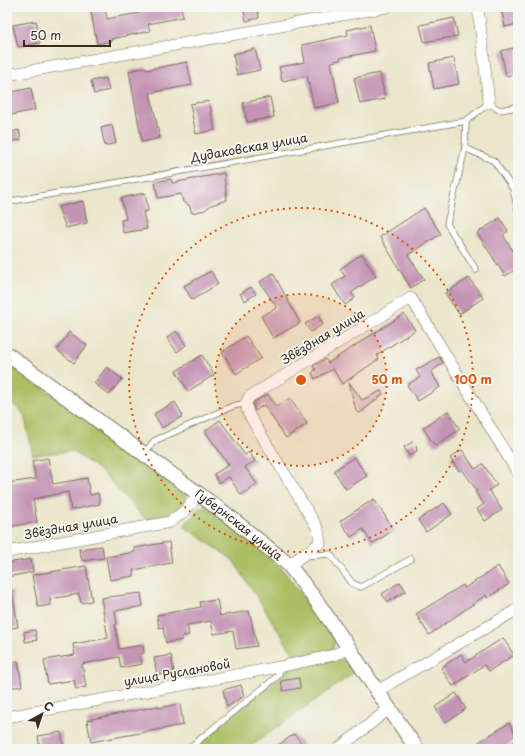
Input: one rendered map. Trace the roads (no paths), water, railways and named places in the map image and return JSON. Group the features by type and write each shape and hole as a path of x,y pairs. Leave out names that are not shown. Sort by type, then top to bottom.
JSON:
{"street":[{"path":"7,75 387,7"},
{"path":"478,7 489,103"},
{"name":"Звёздная улица","path":"246,404 249,397 411,298 518,473"},
{"name":"Губернская улица","path":"7,355 226,514 289,565 315,599 417,749"},
{"path":"246,404 248,413 318,529 320,543 289,565"},
{"name":"Звёздная улица","path":"7,552 170,522 186,510 199,494"},
{"path":"377,691 518,609"},
{"name":"улица Руслановой","path":"7,717 279,667 334,655 349,648"},
{"path":"338,749 389,709"}],"lane":[{"path":"489,103 500,110 518,107"},
{"name":"Дудаковская улица","path":"7,202 466,121 489,103"},
{"path":"466,121 465,148 447,224 476,270"},
{"path":"465,148 494,161 513,189 518,210"},
{"path":"144,455 154,441 234,406 246,404"},
{"path":"301,556 330,554 352,583 361,587 411,559"},
{"path":"188,749 279,675 279,667"}]}
